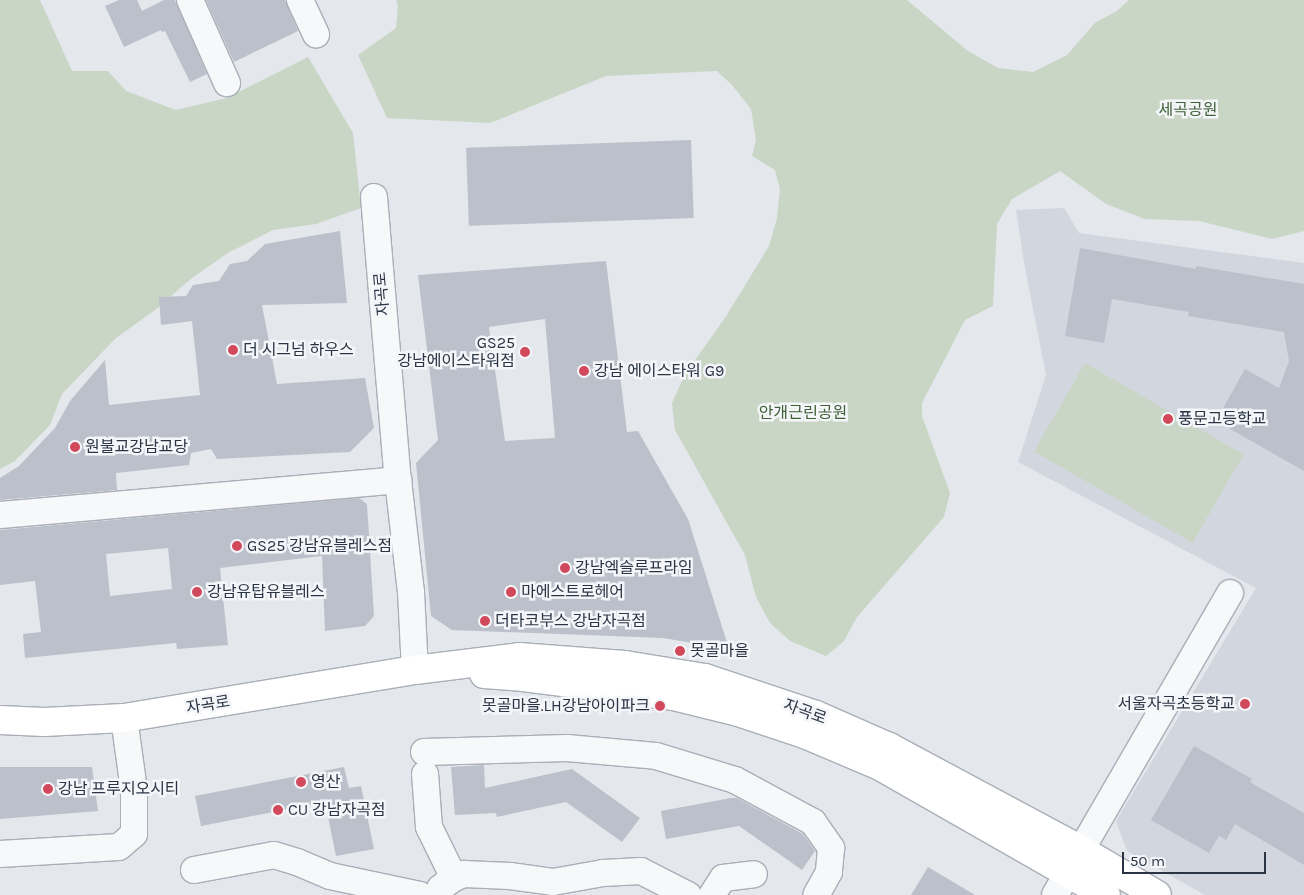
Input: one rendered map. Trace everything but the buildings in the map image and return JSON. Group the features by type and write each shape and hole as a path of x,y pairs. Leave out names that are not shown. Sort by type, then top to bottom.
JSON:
{"main road":[{"name":"자곡로","path":"0,720 44,722 124,718 415,670 519,657 625,664 705,678 816,714 889,747 1068,873 1106,895"},
{"name":"자곡로","path":"1068,873 1157,895"}],"street":[{"path":"190,0 227,83"},
{"path":"300,0 316,35"},
{"name":"자곡로","path":"374,197 398,480 410,592 415,670"},
{"path":"0,515 398,480"},
{"path":"1068,873 1230,593"},
{"path":"0,854 119,847 134,834 134,790 124,718"},
{"path":"454,878 430,827 425,763 567,748 656,756 735,780 812,822 832,848 830,872 816,895"},
{"path":"194,870 274,855 297,862 330,876 420,895"},
{"path":"431,895 454,878 464,874 510,876 574,887 603,873 641,871 688,895"},
{"path":"712,895 722,878 754,874"}],"shaded area":[{"name":"풍문고등학교","path":"1064,208 1079,233 1304,263 1304,895 1205,895 1127,851 1116,821 1256,588 1018,462 1046,375 1025,268 1016,210"}],"green space":[{"path":"0,0 40,0 72,71 108,71 126,91 176,110 227,98 308,57 353,133 361,208 316,224 273,230 228,253 192,278 155,310 116,338 62,394 50,425 15,461 0,469"},
{"path":"396,0 907,0 968,51 998,68 1033,72 1067,55 1095,23 1117,11 1129,0 1304,0 1304,231 1272,239 1199,221 1145,219 1106,204 1060,171 1012,199 997,224 993,306 965,320 922,403 922,416 950,493 944,517 857,617 844,641 826,656 790,641 770,623 756,597 745,555 675,430 672,403 685,374 725,318 769,246 777,218 780,189 775,170 752,156 756,140 751,109 732,85 717,71 606,76 490,123 387,118 358,55 396,28 398,5"},
{"path":"1085,363 1243,454 1192,543 1034,451"}],"place":[{"name":"더 시그넘 하우스","path":"233,350"},
{"name":"GS25 강남에이스타워점","path":"525,352"},
{"name":"강남 에이스타워 G9","path":"584,371"},
{"name":"풍문고등학교","path":"1168,419"},
{"name":"원불교강남교당","path":"75,447"},
{"name":"GS25 강남유블레스점","path":"237,546"},
{"name":"강남엑슬루프라임","path":"565,568"},
{"name":"강남유탑유블레스","path":"197,592"},
{"name":"마에스트로헤어","path":"511,592"},
{"name":"더타코부스 강남자곡점","path":"485,621"},
{"name":"못골마을","path":"680,651"},
{"name":"서울자곡초등학교","path":"1245,704"},
{"name":"못골마을.LH강남아이파크","path":"660,706"},
{"name":"영산","path":"301,782"},
{"name":"강남 프루지오시티","path":"48,789"},
{"name":"CU 강남자곡점","path":"278,810"}],"park label":[{"name":"세곡공원","path":"1188,110"},
{"name":"안개근린공원","path":"803,413"}]}
